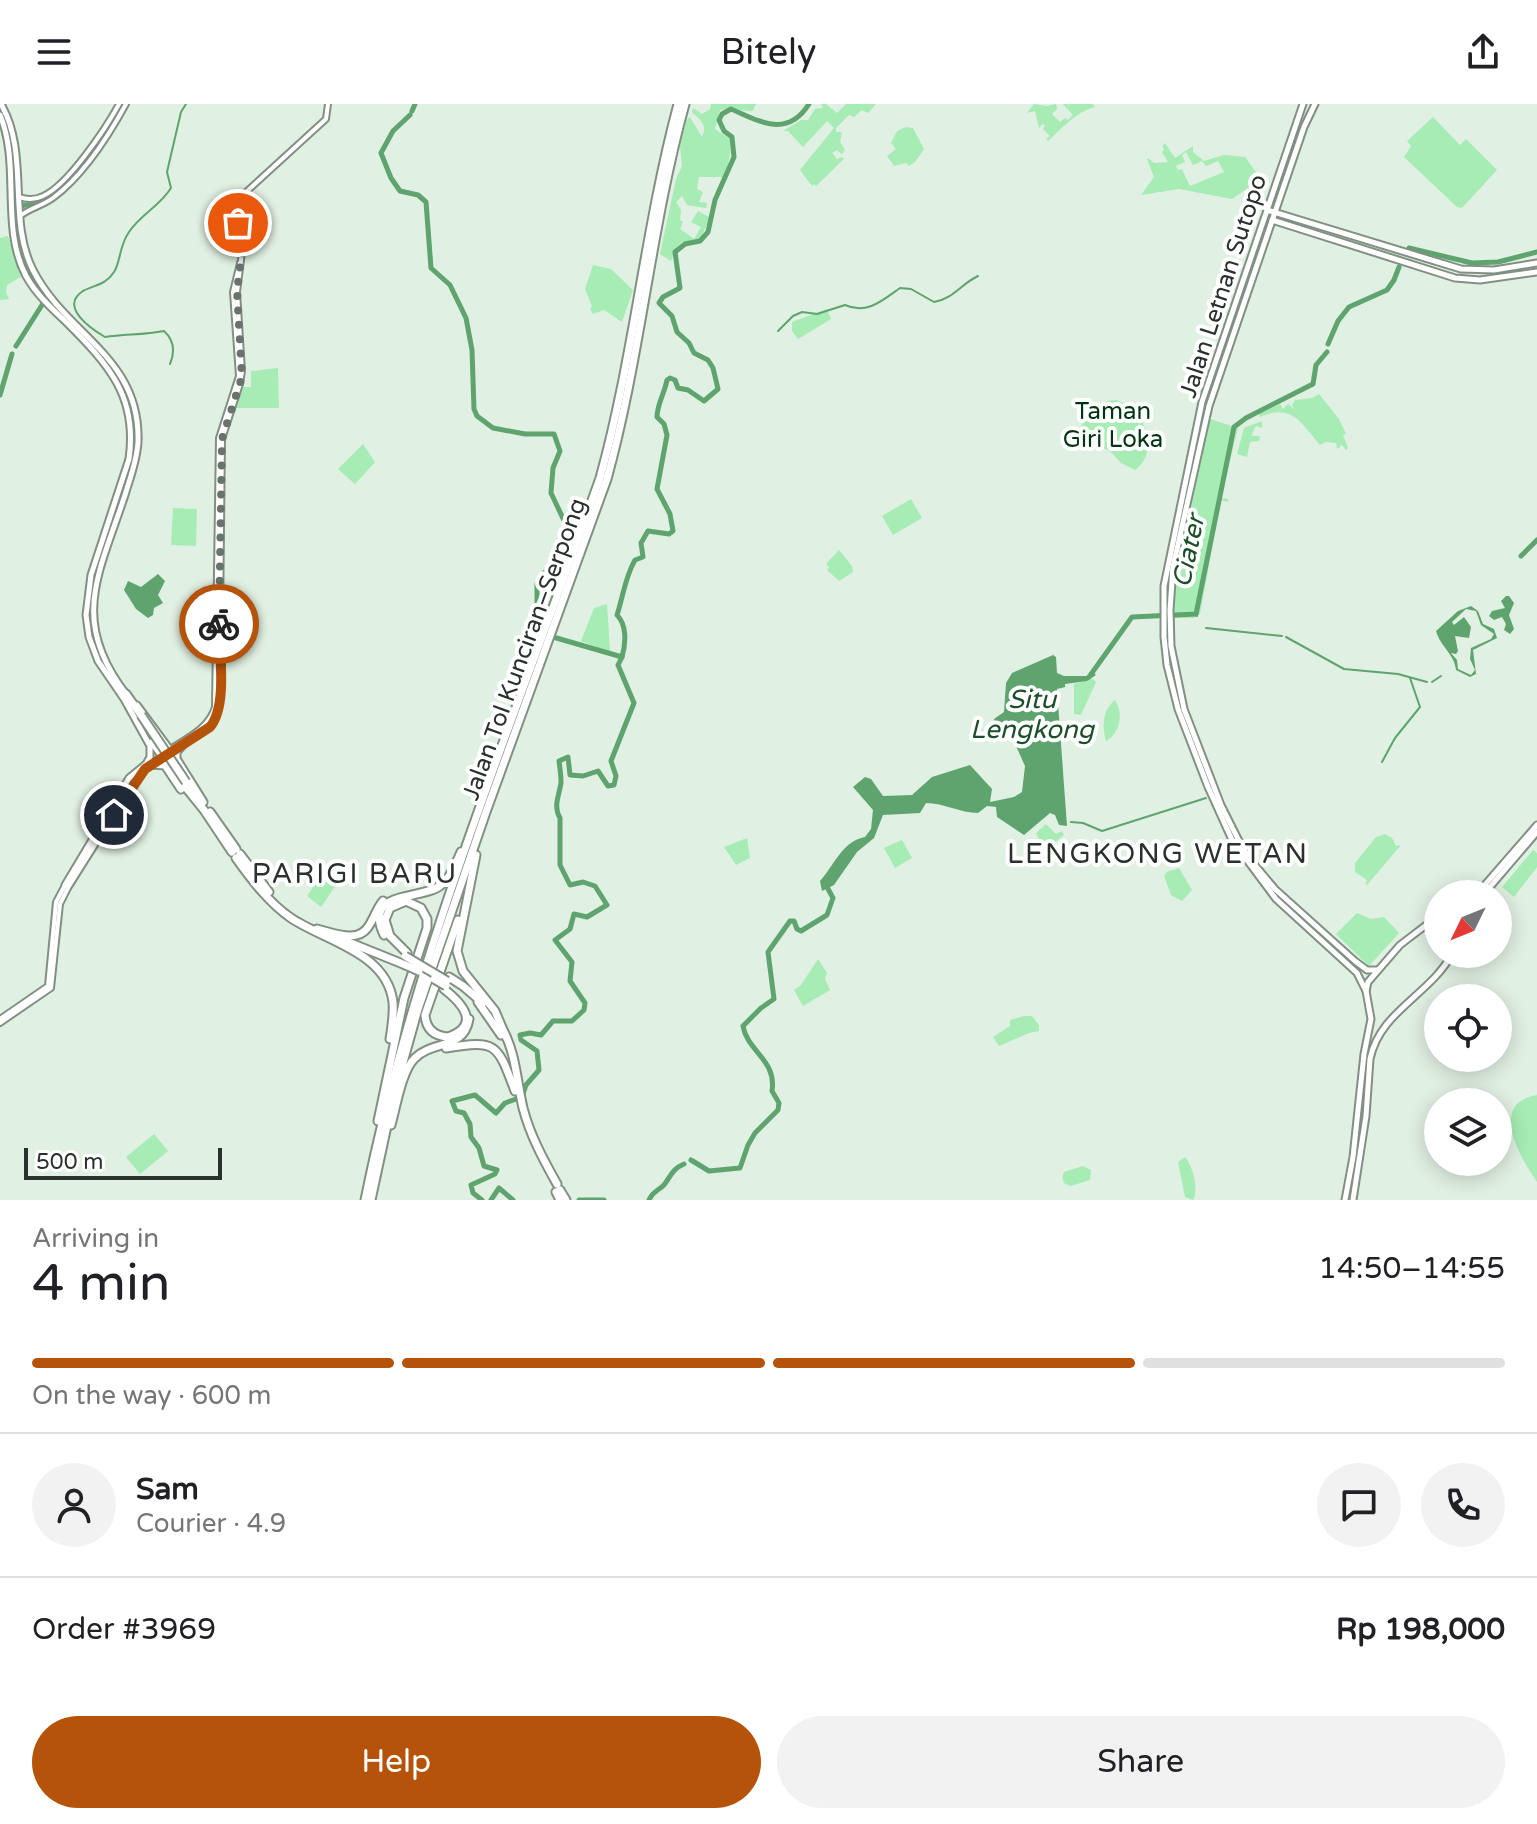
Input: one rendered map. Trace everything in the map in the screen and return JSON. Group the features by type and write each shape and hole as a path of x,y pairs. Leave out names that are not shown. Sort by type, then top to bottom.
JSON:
{"highway":[{"name":"Jalan Tol Kunciran–Serpong","path":"638,322 660,174 678,104"},
{"name":"Jalan Tol Kunciran–Serpong","path":"371,1200 393,1098 418,1009 600,478 629,370 685,104"},
{"name":"Jalan Tol Kunciran–Serpong","path":"365,1200 378,1132 413,1002 474,824 545,643"},
{"path":"125,696 184,783 278,907 304,926 404,960 472,996 494,1021 510,1058 532,1148 558,1192"},
{"path":"177,760 176,752 183,744"},
{"path":"170,750 205,809"},
{"path":"148,764 165,765 184,794 205,809"},
{"path":"486,812 458,942 459,961 469,980 495,1011 506,1037 516,1089"},
{"path":"404,960 383,933 381,912 389,901 443,884 474,824"},
{"path":"446,983 464,1007 466,1015 460,1031 448,1037 434,1034 428,1028 425,1015 469,884"},
{"path":"319,932 356,936 369,927 377,909 387,898 402,893 424,892"},
{"path":"378,1132 378,1112 387,1068 427,924 421,908 406,901 390,908 385,920 404,960"},
{"path":"319,932 369,960 384,976 393,998 387,1068"},
{"path":"446,983 481,1000 506,1037"},
{"path":"379,1164 407,1070 415,1058 424,1052 458,1040 469,1024 466,1004 446,983"},
{"path":"424,1052 473,1044 489,1045 504,1061 516,1089"}],"main road":[{"path":"0,1021 51,988 60,904 67,886 148,764 151,752 125,696 98,661 89,637 86,615 91,575 130,453 129,413 117,374 46,289 32,267 25,250 17,200 10,125 1,104"},
{"path":"75,171 119,104"},
{"path":"20,213 29,204 53,198 113,129 126,104"},
{"path":"170,750 210,723 219,708 218,539 222,439 242,377 237,291 244,234 229,211 326,119 328,104"},
{"name":"Jalan Letnan Sutopo","path":"1303,104 1197,422 1167,610 1167,665 1178,709 1232,840 1276,899 1357,973 1366,991"},
{"name":"Jalan Letnan Sutopo","path":"1175,547 1209,406 1304,127 1315,104"},
{"path":"0,115 11,152"},
{"path":"17,200 29,204"},
{"path":"17,200 12,211 12,231 16,254 25,276 39,296 117,374"},
{"path":"1270,201 1273,207 1279,205"},
{"path":"1267,210 1456,268 1494,270 1537,263"},
{"path":"1263,222 1273,221 1455,278 1480,280 1537,272"},
{"path":"1263,222 1269,229"},
{"path":"1326,237 1315,232 1314,228 1331,229"},
{"path":"1377,255 1377,248 1381,245"},
{"path":"1455,278 1458,273 1456,268"},
{"path":"39,296 46,289"},
{"path":"1227,326 1235,328"},
{"name":"Jalan Letnan Sutopo","path":"1167,621 1184,709 1221,805 1249,858 1275,889 1364,969"},
{"path":"125,696 144,712 170,750"},
{"path":"148,764 210,723"},
{"path":"141,729 161,756"},
{"path":"1489,880 1537,825"},
{"path":"1496,880 1537,832"},
{"path":"1345,1200 1371,1019 1366,991 1369,980 1407,939 1424,926"},
{"path":"1353,1200 1370,1059 1375,1042 1388,1020 1426,987 1441,968"},
{"path":"1357,973 1364,976 1364,969 1378,970"}],"green space":[{"path":"711,104 756,104 753,111 720,110 715,129 730,139 726,171 722,181 723,177 699,177 697,189 703,192 699,202 707,203 706,208 687,205 682,196 676,202 683,222 680,229 694,239 701,227 691,222 698,211 709,217 710,213 708,222 704,232 697,241 682,242 671,261 660,254 676,179 682,166 680,146 686,120 690,117 702,137 704,125 692,112 693,108 702,114 710,109"},
{"path":"821,104 826,104 837,113 846,104 876,104 868,113 862,110 854,117 849,115 836,128 836,132 842,132 840,142 845,150 842,154 837,150 832,153 837,159 844,159 816,186 812,186 800,170 834,128 827,121 803,147 788,131 783,131 801,120 808,120 815,109 823,108"},
{"path":"1034,104 1056,104 1057,109 1052,114 1060,122 1073,115 1063,104 1068,104 1069,108 1069,104 1093,104 1095,107 1075,117 1048,141 1046,139 1050,136 1043,129 1045,125 1039,128 1035,111 1027,113"},
{"path":"1433,117 1460,145 1466,139 1497,170 1462,208 1457,207 1404,157 1411,146 1407,141"},
{"path":"913,128 924,149 909,166 906,163 894,166 887,156 896,149 891,143 897,131"},
{"path":"1165,143 1175,158 1193,146 1193,152 1204,161 1224,155 1245,157 1261,179 1232,199 1179,189 1141,195 1154,177 1147,159 1154,163 1168,162 1162,146","holes":["1186,152 1193,165 1202,161 1206,166 1218,161 1224,172 1190,186 1182,169 1178,170 1176,166 1185,162 1182,155"]},
{"path":"8,236 21,277 7,285 9,299 0,300 0,238"},
{"path":"593,265 611,269 633,290 622,322 604,310 593,314 590,309 592,306 585,289"},
{"path":"827,309 831,319 798,339 792,331 792,322"},
{"path":"278,368 279,408 233,408 240,387 251,387 251,371"},
{"path":"1319,394 1339,419 1346,434 1343,435 1346,450 1342,445 1337,449 1336,443 1320,445 1301,423 1288,414 1280,412 1260,417 1259,414 1280,404 1283,409 1288,404 1295,410 1292,405 1295,400"},
{"name":"Taman Giri Loka","path":"1116,400 1135,412 1146,431 1147,452 1135,470 1121,463 1110,451 1079,437 1083,422 1091,411 1102,403"},
{"path":"1210,419 1238,428 1221,498 1228,499 1228,502 1221,500 1200,614 1194,618 1173,618 1174,588"},
{"path":"1262,421 1262,428 1256,426 1252,434 1260,436 1259,441 1250,442 1247,457 1237,454 1244,428"},
{"path":"363,444 375,462 355,484 338,469"},
{"path":"911,499 922,518 893,535 882,516"},
{"path":"173,508 197,509 196,546 171,545"},
{"path":"839,550 853,572 839,581 827,570 829,567 826,564"},
{"path":"607,604 610,652 581,641 594,608"},
{"path":"1093,679 1096,682 1081,715 1074,714 1074,684"},
{"path":"1115,700 1119,723 1115,733 1106,741 1104,719"},
{"path":"1046,824 1056,834 1062,831 1064,835 1055,842 1058,851 1047,855 1036,833"},
{"path":"1385,834 1392,838 1396,846 1401,845 1367,885 1367,880 1355,872 1355,863 1376,837"},
{"path":"747,838 750,858 736,865 724,847"},
{"path":"902,840 912,858 895,868 884,848"},
{"path":"1533,850 1537,853 1537,867 1514,897 1512,880 1508,880"},
{"path":"1179,868 1192,890 1182,901 1171,895 1164,876"},
{"path":"323,872 338,882 321,907 307,896"},
{"path":"1357,913 1371,919 1384,917 1399,933 1369,966 1336,934"},
{"path":"818,959 827,973 825,979 830,990 803,1006 794,990 801,985"},
{"path":"1032,1016 1039,1025 1039,1031 999,1046 993,1037 1010,1026 1010,1020"},
{"path":"1537,1095 1537,1182 1523,1160 1512,1133 1514,1109 1522,1100"},
{"path":"154,1134 168,1151 140,1174 126,1157"},
{"path":"1185,1157 1194,1178 1193,1200 1185,1197 1178,1162"},
{"path":"1083,1166 1091,1170 1090,1180 1071,1186 1065,1184 1062,1178 1064,1172"}],"water":[{"path":"158,574 165,581 158,595 163,603 154,608 153,615 148,618 136,609 124,590 128,581 141,587"},
{"path":"1506,596 1514,603 1509,615 1514,629 1510,634 1504,630 1506,624 1502,617 1494,620 1489,616 1492,611 1505,608 1501,601"},
{"path":"1471,606 1478,611 1483,624 1494,629 1497,638 1473,650 1476,674 1470,677 1456,670 1436,631 1458,611","holes":["1466,609 1476,611 1481,625 1494,634 1491,639 1471,648 1470,659 1475,670 1471,675 1458,669 1457,660 1451,653 1458,651 1455,636 1469,638 1471,627 1464,617 1454,625 1452,622"]},
{"name":"Situ Lengkong","path":"1053,655 1056,657 1057,673 1089,676 1093,672 1096,675 1087,681 1065,684 1065,687 1057,689 1067,826 1059,825 1055,815 1050,813 1024,835 997,817 996,807 987,806 978,813 926,803 920,813 883,815 874,838 857,852 834,885 822,891 820,881 839,855 850,843 865,837 871,829 873,810 853,787 865,777 871,779 883,796 912,795 932,777 970,765 992,789 990,802 1022,792 1025,766 1007,726 1003,723 996,725 994,719 1004,712 1006,683 1012,673"}],"waterway":[{"path":"87,156 122,104"},
{"path":"170,364 173,346 164,331 105,337 80,317 74,304 83,291 111,276 129,232 171,188 167,172 181,112 186,104"},
{"path":"412,111 415,104"},
{"path":"622,657 625,634 617,615 626,580 635,560 643,557 641,543 648,531 669,534 673,531 670,514 657,489 667,435 657,412 667,380 675,380 678,388 688,390 704,401 718,389 708,360 694,353 689,343 677,332 672,316 659,303 663,297 680,288 675,252 685,244 700,241 708,232 715,200 734,157 732,137 724,131 719,120 731,109 762,122 782,124 800,115 809,104"},
{"path":"410,115 393,131 381,153 400,191 418,195 426,202 431,268 450,285 466,318 477,416 493,428 525,434 554,434 560,451 553,468 551,493 568,529 559,560 537,584 540,626 553,637 622,657 618,665 634,703 611,761 616,776 614,785 608,786 598,771 583,776 570,775 568,757 559,761 561,783 557,805 560,865 570,885 583,882 595,886 607,905 587,917 574,914 570,929 555,940 572,962 570,981 585,1003 584,1010 572,1021 553,1021 541,1035 520,1035 521,1040 537,1051 539,1070 526,1085 522,1097 505,1103 496,1113 475,1095 452,1101 456,1111 464,1113 470,1124 471,1137 479,1148 484,1166 497,1170 495,1174 471,1185 473,1193 482,1200"},
{"path":"42,198 18,206 16,218 20,252 42,293"},
{"path":"1232,323 1265,228"},
{"name":"Ciater","path":"1409,248 1472,263 1498,262 1537,252"},
{"name":"Ciater","path":"1328,344 1338,321 1349,307 1387,290 1399,267"},
{"path":"778,331 793,316 802,312 817,314 845,305 868,307 900,288 911,289 934,302 952,295 978,276"},
{"path":"16,346 42,305"},
{"path":"1202,420 1229,332"},
{"name":"Ciater","path":"1089,677 1132,617 1196,614 1234,427 1313,384 1316,365 1327,352"},
{"path":"0,395 12,354"},
{"path":"1521,556 1537,540"},
{"path":"1206,628 1282,636"},
{"path":"1286,637 1344,669 1398,674 1427,682"},
{"path":"1432,682 1441,676"},
{"path":"1382,762 1395,738 1420,707 1410,678"},
{"path":"1071,822 1102,831 1206,798"},
{"path":"691,1160 709,1171 740,1168 755,1133 778,1110 770,1071 743,1026 774,999 768,952 790,921 794,921 801,931 827,915 833,898 827,887 828,882"},
{"path":"649,1200 674,1170 684,1164"},
{"path":"491,1200 499,1188 513,1200"},
{"path":"579,1200 604,1200"}],"way so far":[{"path":"219,624 222,439 242,377 237,291 244,236 238,223"}],"district":[{"name":"LENGKONG WETAN","path":"1158,853"},
{"name":"PARIGI BARU","path":"355,873"}],"route":[{"path":"114,815 145,769 210,727 216,718 220,703 219,624"}]}
